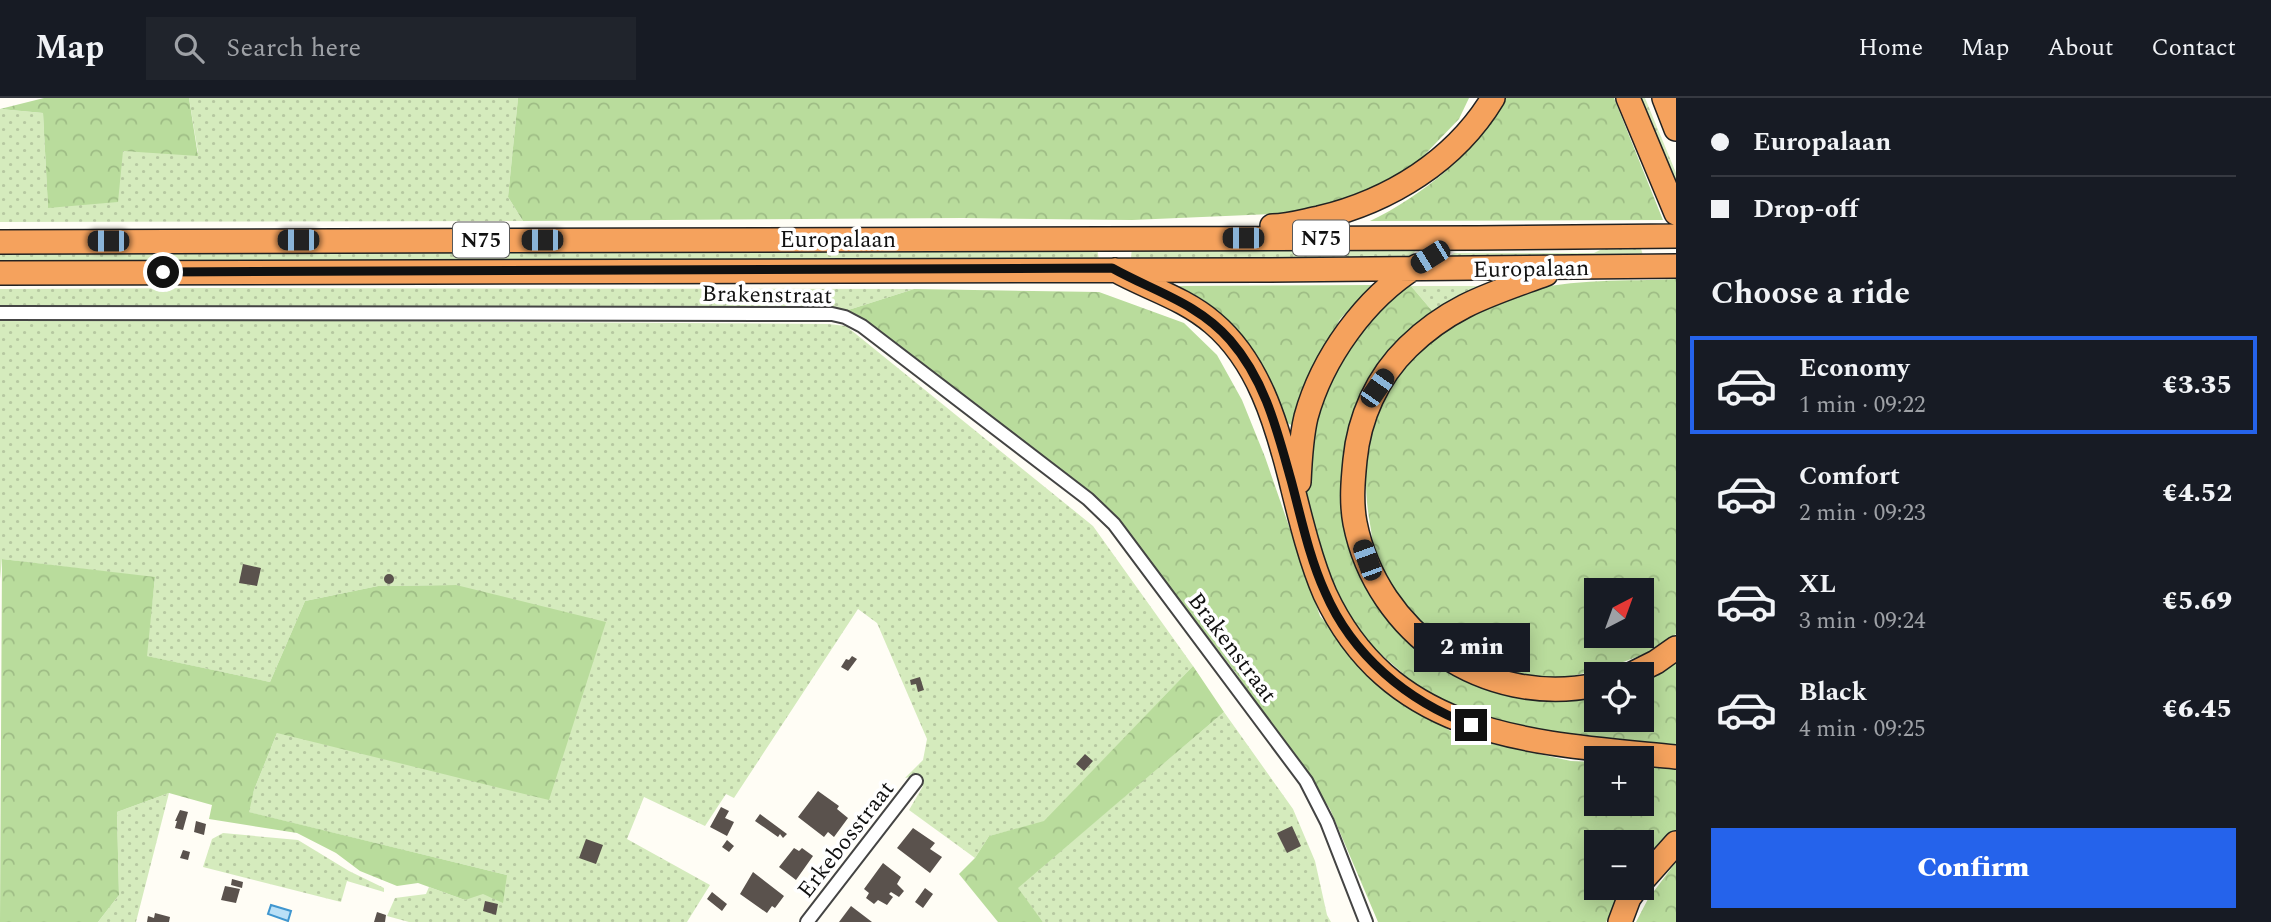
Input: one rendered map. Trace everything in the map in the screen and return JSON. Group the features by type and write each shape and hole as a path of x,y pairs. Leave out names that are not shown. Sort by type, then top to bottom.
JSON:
{"highway":[{"path":"1165,238 1212,226 1290,224 1356,206 1401,186 1436,164 1465,136 1493,98"},
{"path":"1628,98 1676,213"},
{"path":"1664,98 1676,129"},
{"name":"Europalaan","path":"0,242 1676,236"},
{"path":"1298,502 1301,443 1306,418 1319,383 1345,336 1377,299 1412,269 1430,257 1477,238"},
{"name":"Europalaan","path":"0,272 1676,266"},
{"path":"1112,268 1192,307 1214,323 1231,341 1252,373 1273,414 1325,593 1343,625 1375,665 1417,699 1460,721 1528,740 1676,757"},
{"path":"1563,268 1461,306 1406,348 1377,388 1360,427 1353,483 1355,522 1367,560 1383,593 1409,626 1442,654 1480,676 1521,688 1584,687"},
{"path":"1654,663 1676,648"},
{"path":"1654,868 1676,843"},
{"path":"1620,922 1628,900"}],"street":[{"name":"Brakenstraat","path":"0,313 832,314 845,317 862,326 1088,499 1114,524 1306,781 1327,822 1366,922"},
{"name":"Erkebosstraat","path":"807,922 916,781"}],"green space":[{"path":"44,98 189,98 198,156 123,151 118,202 48,208 43,113 0,109"},
{"path":"189,98 518,98 508,197 523,221 0,222 0,109 43,113 48,208 123,151 198,153"},
{"path":"518,98 1469,98 1459,119 1409,171 1332,205 1274,214 1132,220 962,218 523,221 508,197"},
{"path":"1505,98 1614,98 1663,220 1370,221 1409,199 1448,170 1481,135"},
{"path":"1635,98 1645,98 1676,173 1676,198"},
{"path":"1614,243 1640,245 1644,259 1446,259 1454,253 1594,253"},
{"path":"1132,247 1420,247 1408,258 1131,258"},
{"path":"1097,248 1099,260 0,262 0,249"},
{"path":"1676,279 1676,634 1659,646 1640,656 1622,662 1584,662 1584,672 1547,678 1521,676 1494,669 1444,641 1403,601 1387,578 1373,543 1367,499 1368,452 1380,408 1391,387 1404,367 1441,331 1476,311 1513,296 1552,286"},
{"path":"1373,285 1340,319 1323,352 1293,426 1284,421 1255,362 1237,333 1207,302 1178,286"},
{"path":"1411,286 1483,286 1434,313"},
{"path":"1411,286 1434,313 1366,390 1351,420 1343,454 1344,504 1374,594 1503,692 1544,702 1584,697 1584,732 1654,732 1654,674 1676,661 1676,749 1491,724 1424,692 1374,648 1350,621 1321,561 1309,523 1305,489 1310,441 1327,383 1360,329 1396,292"},
{"path":"0,289 914,289 845,311 227,307 0,309"},
{"path":"914,289 1099,292 1184,323 1217,355 1242,400 1265,457 1320,616 1381,687 1460,737 1584,762 1584,816 1654,816 1654,766 1676,768 1676,831 1654,850 1654,830 1584,830 1584,900 1618,900 1606,922 1378,922 1330,809 1235,672 1115,516 856,316 845,311"},
{"path":"0,319 846,326 1093,526 1193,666 1044,822 989,836 975,858 909,810 923,786 910,777 905,778 923,760 927,739 877,623 858,609 734,798 726,794 705,826 644,797 627,839 710,885 687,922 409,922 387,916 395,898 426,894 429,887 465,900 507,875 248,812 277,733 456,585 378,586 305,601 270,682 146,656 155,578 2,559 0,579"},
{"path":"2,559 155,577 147,656 270,682 305,601 378,586 456,585 606,622 549,800 277,733 254,790 249,812 507,875 503,903 483,894 465,900 418,883 397,886 360,871 336,853 297,833 209,819 212,805 169,793 117,812 119,895 98,922 0,922"},
{"path":"1193,666 1224,712 1018,888 1043,922 998,922 959,874 975,858 989,836 1044,821"},
{"path":"1224,712 1293,809 1315,861 1331,922 1043,922 1017,888"},
{"path":"169,793 136,922 98,922 119,895 117,812"},
{"path":"223,833 298,840 349,871 384,888 384,892 347,881 341,902 203,867 212,839"},
{"path":"1676,862 1676,922 1636,922 1647,900 1654,900 1654,891"}],"water":[{"path":"271,905 291,911 288,921 268,914"}],"building":[{"path":"243,564 261,568 257,586 239,583"},
{"path":"389,574 393,575 393,583 389,584 385,583 384,579 385,575"},
{"path":"852,656 857,659 848,671 841,667 846,659 849,660"},
{"path":"920,677 924,690 918,692 916,684 911,685 910,680"},
{"path":"1085,754 1093,761 1084,771 1076,764"},
{"path":"818,791 839,806 837,809 848,818 834,837 828,832 824,837 798,817"},
{"path":"721,807 729,811 725,818 734,822 727,836 710,827"},
{"path":"180,810 188,812 183,830 175,828"},
{"path":"760,814 787,834 783,838 780,834 778,837 755,821"},
{"path":"196,821 206,824 204,835 194,832"},
{"path":"1292,826 1301,846 1287,853 1277,833"},
{"path":"913,828 935,843 930,849 942,857 930,873 897,848"},
{"path":"586,839 603,845 596,864 579,858"},
{"path":"727,840 734,846 729,852 722,847"},
{"path":"794,848 799,851 802,848 813,856 796,880 779,867"},
{"path":"183,850 190,852 188,860 180,858"},
{"path":"883,863 901,877 897,884 904,891 899,897 891,892 889,894 893,897 887,905 878,900 874,904 866,898 869,893 864,889"},
{"path":"753,872 784,896 775,908 772,906 767,913 740,894"},
{"path":"232,879 243,882 242,888 231,885"},
{"path":"225,886 240,889 236,903 221,900"},
{"path":"925,888 933,894 923,908 915,902"},
{"path":"712,892 727,904 722,911 707,899"},
{"path":"485,901 498,904 496,915 483,911"},
{"path":"851,906 872,922 839,922"},
{"path":"377,912 386,915 385,922 374,922"},
{"path":"155,913 170,917 169,922 147,922 148,916 154,918"}],"route":[{"path":"163,272 1112,268 1192,307 1214,323 1231,341 1263,392 1273,414 1314,563 1325,593 1343,625 1375,665 1403,689 1449,717 1471,725"}]}
